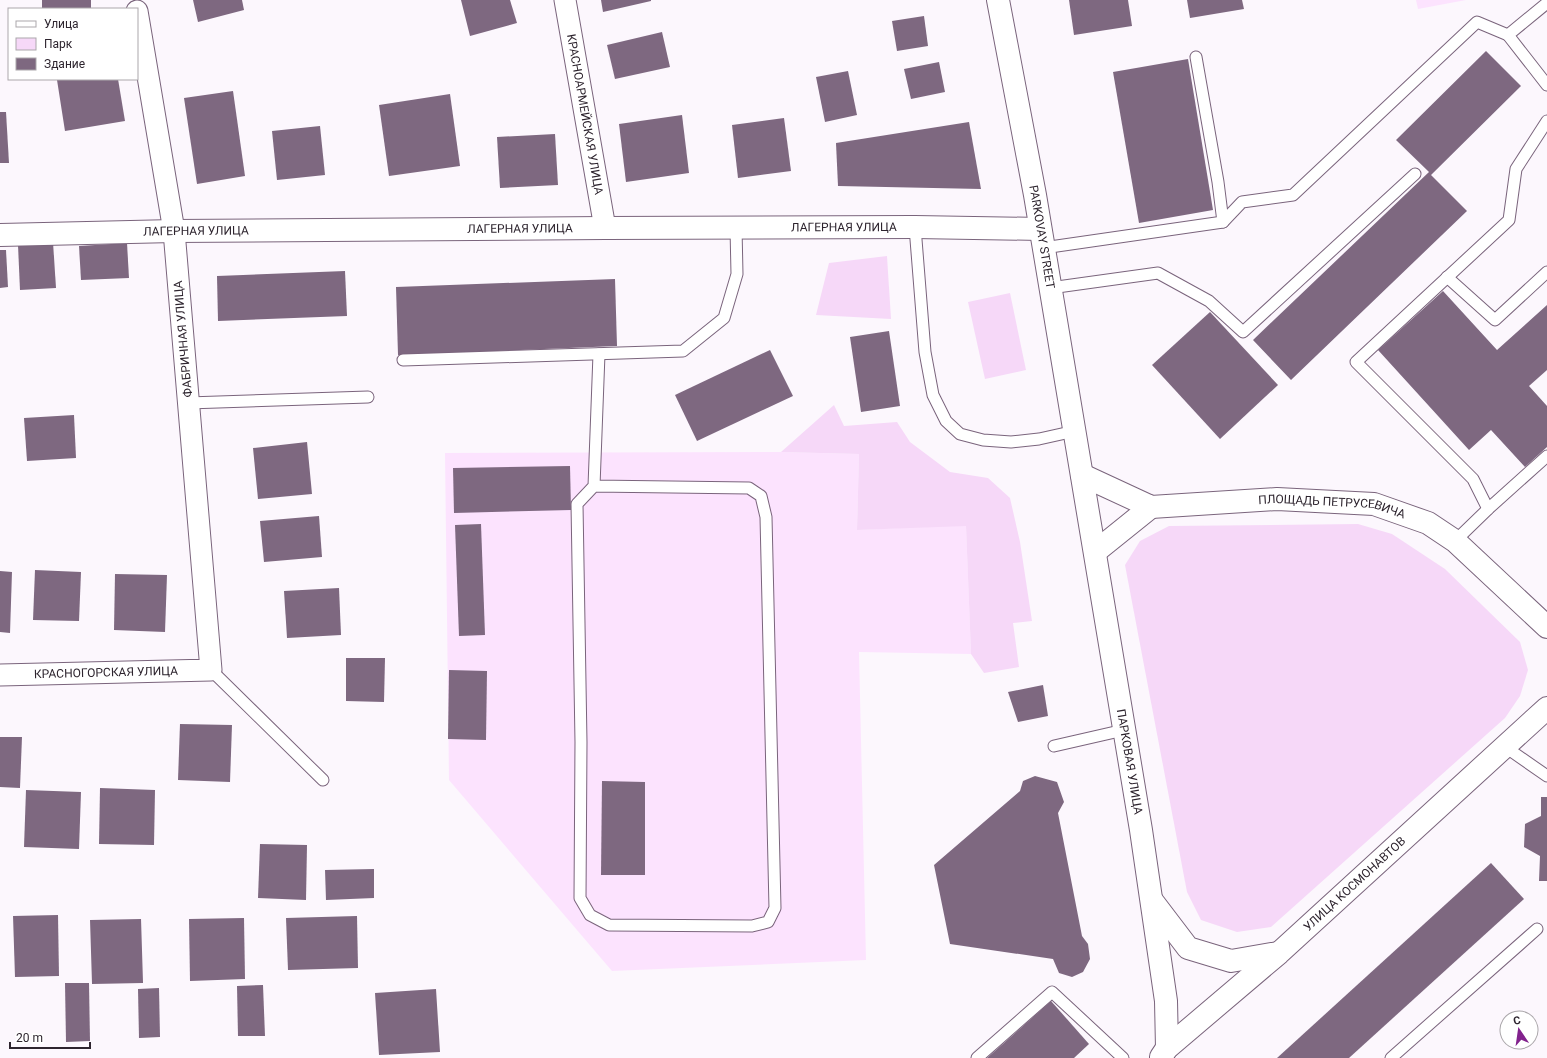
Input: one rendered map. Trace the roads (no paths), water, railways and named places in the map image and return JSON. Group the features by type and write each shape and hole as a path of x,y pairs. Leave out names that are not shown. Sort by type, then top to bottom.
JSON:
{"street":[{"name":"КРАСНОАРМЕЙСКАЯ УЛИЦА","path":"565,0 605,228"},
{"name":"PARKOVAY STREET","path":"998,0 1042,238 1082,476"},
{"name":"ФАБРИЧНАЯ УЛИЦА","path":"138,16 174,231 211,670"},
{"name":"ЛАГЕРНАЯ УЛИЦА","path":"0,235 174,231 914,227 1042,238"},
{"name":"ПЛОЩАДЬ ПЕТРУСЕВИЧА","path":"1082,476 1151,507 1277,500 1374,504 1428,523 1455,541 1547,627"},
{"name":"ПАРКОВАЯ УЛИЦА","path":"1082,476 1141,830 1166,1001 1164,1053"},
{"path":"1095,552 1151,507"},
{"name":"КРАСНОГОРСКАЯ УЛИЦА","path":"0,675 211,670"},
{"name":"УЛИЦА КОСМОНАВТОВ","path":"1164,1053 1279,953 1547,708"},
{"path":"1151,899 1188,948 1231,961 1279,953"}],"lane":[{"path":"1508,35 1547,3"},
{"path":"1042,238 1223,222 1242,202 1293,195 1477,22 1508,35 1547,85"},
{"path":"1196,57 1218,182 1223,222"},
{"path":"1488,509 1473,479 1356,362 1509,220 1516,169 1547,121"},
{"path":"1050,288 1158,273 1209,301 1243,332 1415,174"},
{"path":"914,227 925,352 933,395 946,421 960,434 983,440 1011,442 1039,439 1074,431"},
{"path":"403,360 683,351 724,318 737,274 736,228"},
{"path":"1447,277 1495,320 1547,272"},
{"path":"594,486 749,488 761,496 766,516 775,900 775,908 768,922 752,926 609,925 590,915 580,898 578,504 594,486 599,354"},
{"path":"188,403 368,397"},
{"path":"1455,541 1547,456"},
{"path":"211,670 322,780"},
{"path":"1054,746 1124,730"},
{"path":"1504,746 1547,776"},
{"path":"1391,1058 1537,929"},
{"path":"977,1058 1052,992 1123,1058"}]}
